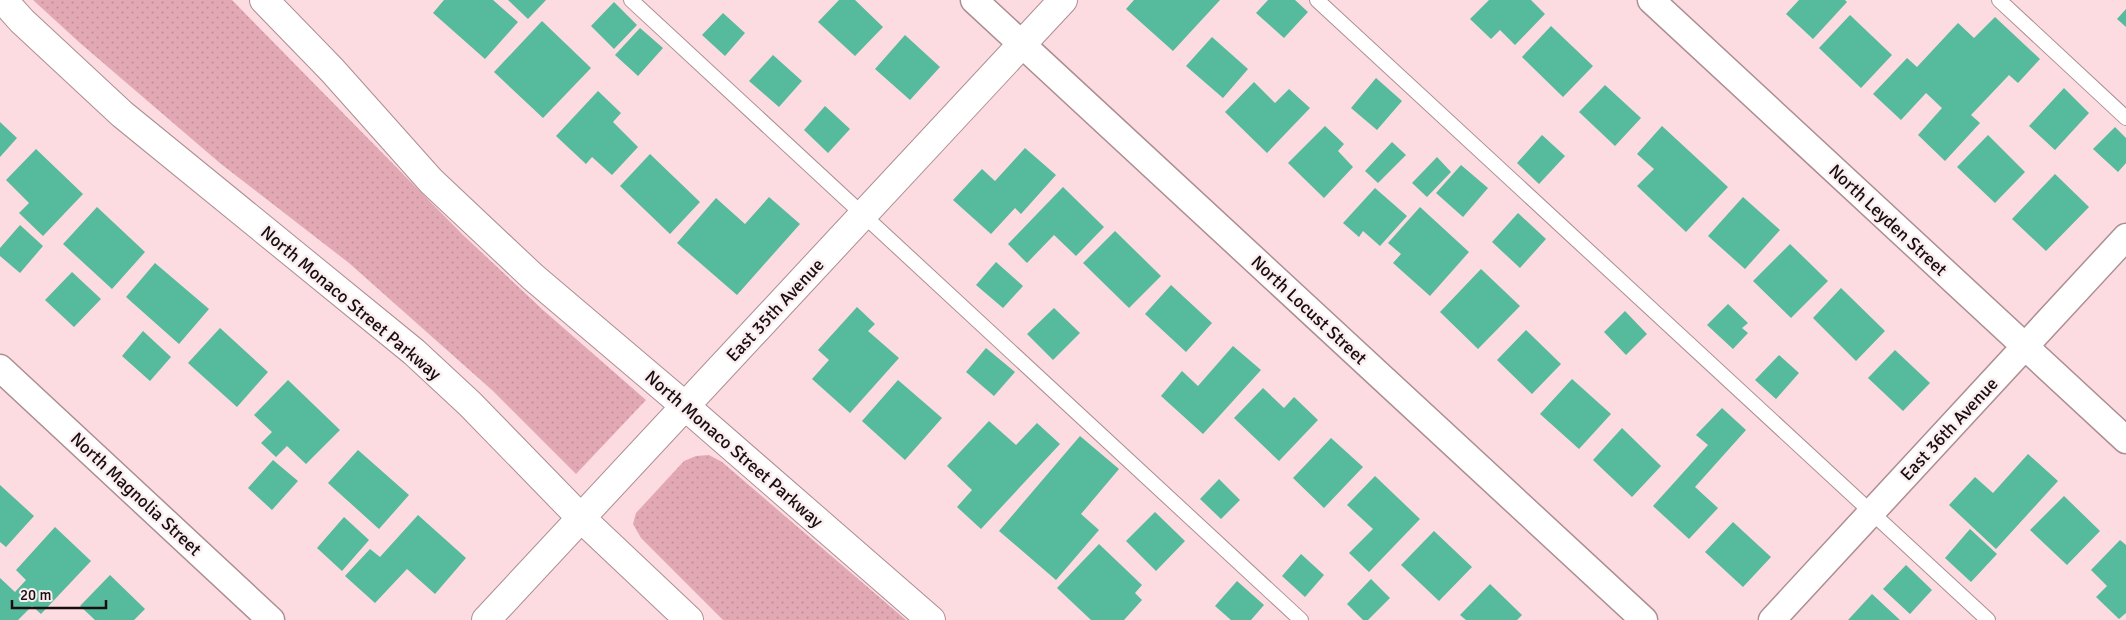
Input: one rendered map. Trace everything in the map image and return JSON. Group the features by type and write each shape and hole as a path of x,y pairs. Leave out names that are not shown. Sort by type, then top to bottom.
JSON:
{"street":[{"name":"North Monaco Street Parkway","path":"2,0 122,114 414,352 470,404 581,518 688,620"},
{"name":"North Monaco Street Parkway","path":"264,0 332,70 430,181 533,277 685,406 931,620"},
{"name":"North Locust Street","path":"974,0 1644,620"},
{"name":"East 35th Avenue","path":"486,620 1063,0"},
{"name":"North Leyden Street","path":"1651,0 2126,440"},
{"name":"East 36th Avenue","path":"1772,620 2126,237"},
{"name":"North Magnolia Street","path":"0,368 271,620"}],"lane":[{"path":"631,0 1302,620"},
{"path":"1317,0 1988,620"},
{"path":"1999,0 2126,118"}],"shaded area":[{"path":"33,0 232,0 462,234 543,310 646,400 576,474 493,391 349,263 221,164 80,43"},
{"path":"709,455 722,462 906,620 723,620 641,538 633,524 636,513 684,461 696,456"}],"building":[{"path":"444,0 493,0 518,22 485,59 433,13"},
{"path":"508,0 546,0 528,19"},
{"path":"839,0 855,0 883,27 855,56 818,22"},
{"path":"1134,0 1220,0 1173,51 1126,9"},
{"path":"1268,0 1295,0 1308,12 1284,38 1256,13"},
{"path":"1489,0 1531,0 1545,14 1515,45 1500,30 1491,39 1470,19"},
{"path":"1799,0 1845,0 1847,2 1813,39 1786,14"},
{"path":"614,2 637,25 614,49 591,26"},
{"path":"2126,9 2126,27 2117,19"},
{"path":"723,13 745,33 725,56 702,35"},
{"path":"1850,15 1892,55 1861,88 1819,48"},
{"path":"1995,17 2040,59 2018,83 2009,75 1971,115 1980,123 1945,161 1918,135 1942,108 1926,93 1901,120 1873,94 1907,58 1917,67 1958,23 1974,38"},
{"path":"542,21 591,68 543,118 494,72"},
{"path":"1551,26 1593,66 1563,97 1522,57"},
{"path":"640,28 663,48 638,76 615,55"},
{"path":"905,35 940,67 910,100 875,69"},
{"path":"1212,37 1248,69 1223,98 1186,66"},
{"path":"773,55 802,81 779,107 749,81"},
{"path":"1376,78 1402,101 1377,130 1351,108"},
{"path":"1254,82 1275,103 1289,89 1310,108 1267,153 1225,112"},
{"path":"1605,85 1641,118 1615,146 1579,112"},
{"path":"2064,88 2089,113 2055,150 2029,126"},
{"path":"598,91 621,113 613,122 638,147 612,175 592,157 586,164 556,136"},
{"path":"825,106 850,129 828,153 804,130"},
{"path":"0,122 17,138 0,157"},
{"path":"1325,126 1344,144 1338,151 1353,167 1324,198 1288,163"},
{"path":"1662,126 1728,187 1686,232 1637,186 1654,169 1637,154"},
{"path":"2115,127 2126,138 2126,163 2118,172 2093,149"},
{"path":"1542,135 1565,156 1539,184 1517,163"},
{"path":"1988,135 2025,172 1995,203 1957,167"},
{"path":"1392,142 1406,155 1378,183 1365,171"},
{"path":"1025,148 1056,175 1021,214 1015,208 991,234 953,200 982,169 995,181"},
{"path":"36,149 83,194 43,236 19,213 29,203 6,180"},
{"path":"650,154 700,202 670,234 620,186"},
{"path":"1437,157 1451,172 1427,197 1412,183"},
{"path":"1461,165 1488,188 1463,217 1436,193"},
{"path":"2055,174 2089,207 2046,251 2012,219"},
{"path":"1063,187 1104,227 1076,256 1054,235 1027,263 1008,244"},
{"path":"1375,188 1407,216 1380,246 1363,231 1359,237 1343,223"},
{"path":"769,197 800,224 737,295 677,243 716,198 745,224"},
{"path":"1743,197 1780,230 1745,269 1708,236"},
{"path":"97,207 145,252 112,289 63,244"},
{"path":"1420,207 1469,252 1430,296 1393,263 1401,254 1388,243"},
{"path":"1518,213 1546,239 1520,268 1492,242"},
{"path":"20,225 43,246 20,273 0,256 0,248"},
{"path":"1115,231 1161,276 1129,308 1083,263"},
{"path":"1790,244 1828,281 1791,318 1753,281"},
{"path":"996,262 1023,286 1003,308 976,285"},
{"path":"155,263 209,309 179,344 126,297"},
{"path":"1481,269 1520,306 1478,349 1440,312"},
{"path":"72,272 101,299 74,327 45,300"},
{"path":"1171,285 1212,323 1186,352 1145,314"},
{"path":"1841,288 1885,331 1856,361 1813,318"},
{"path":"1728,304 1748,323 1742,328 1748,333 1733,349 1707,325"},
{"path":"857,307 875,324 868,331 899,358 850,413 812,379 829,360 818,350"},
{"path":"1054,308 1080,333 1053,360 1027,334"},
{"path":"1625,311 1647,334 1626,355 1604,332"},
{"path":"220,328 268,372 237,407 188,363"},
{"path":"1526,330 1561,364 1532,394 1497,360"},
{"path":"143,331 171,357 150,381 122,356"},
{"path":"1233,346 1261,370 1203,434 1161,396 1182,371 1198,386"},
{"path":"986,348 1015,372 994,396 966,372"},
{"path":"1895,350 1930,383 1903,411 1868,378"},
{"path":"1779,355 1799,373 1776,399 1755,380"},
{"path":"1572,379 1611,414 1579,449 1540,414"},
{"path":"288,380 340,430 306,464 287,446 276,457 261,443 272,432 254,415"},
{"path":"898,380 942,418 905,460 862,421"},
{"path":"1263,388 1284,408 1294,397 1318,420 1279,461 1234,418"},
{"path":"1722,408 1746,430 1695,487 1718,508 1689,539 1653,506 1708,445 1696,435"},
{"path":"989,421 1016,445 1037,423 1060,444 981,529 957,507 972,490 947,466"},
{"path":"1622,428 1661,466 1632,497 1593,460"},
{"path":"1080,436 1119,469 1081,514 1099,530 1056,580 999,531"},
{"path":"1331,438 1363,467 1324,508 1293,478"},
{"path":"358,450 409,495 379,529 328,483"},
{"path":"2028,454 2058,481 1996,549 1949,505 1975,477 1993,493"},
{"path":"273,460 298,481 272,510 248,488"},
{"path":"1375,476 1420,519 1369,572 1349,553 1373,529 1347,505"},
{"path":"1219,479 1240,500 1221,519 1200,499"},
{"path":"0,485 34,516 6,547 0,542"},
{"path":"2064,496 2100,531 2067,565 2030,530"},
{"path":"1155,512 1185,541 1156,571 1126,541"},
{"path":"418,515 466,558 435,594 407,569 375,603 345,576 370,549 380,557"},
{"path":"344,517 369,540 342,571 317,548"},
{"path":"1733,522 1771,557 1743,587 1705,552"},
{"path":"55,527 91,561 41,614 32,606 18,620 0,620 0,578 15,592 26,580 16,570"},
{"path":"1970,529 1997,554 1971,582 1945,558"},
{"path":"1434,531 1472,567 1439,601 1401,565"},
{"path":"2120,540 2126,545 2126,613 2119,619 2096,597 2107,586 2091,570"},
{"path":"1099,544 1142,585 1135,593 1142,600 1124,620 1091,620 1057,588"},
{"path":"1301,554 1324,575 1305,597 1282,576"},
{"path":"1906,565 1932,590 1910,614 1883,589"},
{"path":"110,575 145,609 134,620 95,620 80,606"},
{"path":"1371,579 1390,598 1368,620 1363,620 1347,604"},
{"path":"1237,581 1264,605 1251,620 1231,620 1215,606"},
{"path":"1490,584 1522,615 1517,620 1466,620 1460,615"},
{"path":"1872,594 1900,620 1848,620"}]}
